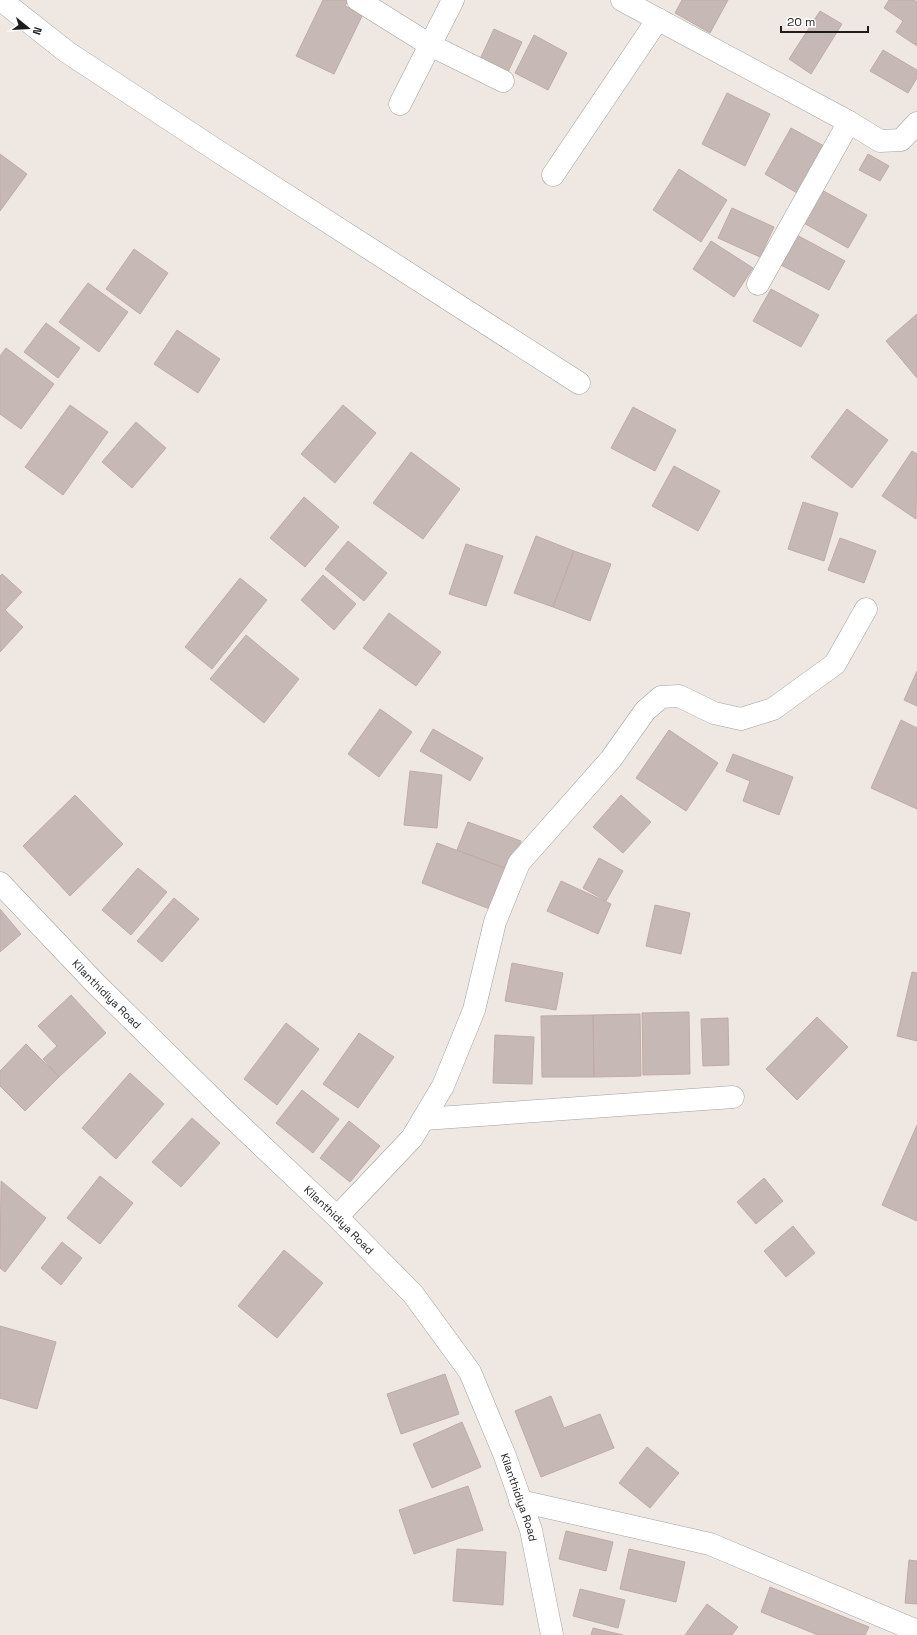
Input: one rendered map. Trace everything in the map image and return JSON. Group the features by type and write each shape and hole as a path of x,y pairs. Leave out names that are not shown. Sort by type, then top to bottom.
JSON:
{"street":[{"path":"1,0 67,52 196,137 578,383"},
{"path":"358,0 430,46 503,81"},
{"path":"400,104 453,0"},
{"path":"622,0 849,122 880,141 901,140 917,123"},
{"path":"553,175 658,19"},
{"path":"758,284 849,122"},
{"path":"337,1217 412,1138 443,1086 474,1010 495,922 520,863 611,759 645,711 661,697 679,696 714,713 741,719 773,709 835,664 866,609"},
{"name":"Kilanthidiya Road","path":"0,883 94,983 221,1107 337,1217 413,1294 470,1372 505,1456 531,1530 552,1635"},
{"path":"424,1119 734,1097"},
{"path":"520,1501 710,1544 917,1631"}],"building":[{"path":"323,0 348,0 345,6 363,14 334,74 296,56"},
{"path":"682,0 728,0 710,33 675,13"},
{"path":"889,0 914,0 917,2 917,46 896,32 903,21 884,8"},
{"path":"820,11 842,24 811,74 789,59"},
{"path":"494,29 522,42 508,72 480,59"},
{"path":"534,35 567,53 548,90 515,73"},
{"path":"883,50 917,70 917,78 908,93 870,71"},
{"path":"727,93 770,114 745,166 702,144"},
{"path":"791,128 824,146 797,193 765,174"},
{"path":"0,154 27,174 0,211"},
{"path":"868,154 889,166 880,181 859,170"},
{"path":"679,169 727,200 701,242 653,210"},
{"path":"820,189 867,215 848,248 802,222"},
{"path":"732,208 774,227 760,257 718,238"},
{"path":"795,234 845,261 829,290 779,264"},
{"path":"711,241 753,268 734,297 693,269"},
{"path":"134,249 168,273 140,314 106,289"},
{"path":"88,283 128,312 99,352 59,322"},
{"path":"771,289 819,315 801,347 753,321"},
{"path":"917,314 917,378 886,341"},
{"path":"46,323 80,348 58,378 24,352"},
{"path":"177,330 220,359 198,393 154,364"},
{"path":"6,348 54,384 21,429 0,414 0,356"},
{"path":"70,405 108,432 63,495 25,467"},
{"path":"343,405 376,433 335,483 301,454"},
{"path":"633,407 676,430 655,471 611,448"},
{"path":"847,409 888,440 852,488 811,457"},
{"path":"136,422 166,448 132,488 102,462"},
{"path":"912,451 917,454 916,519 882,496"},
{"path":"411,452 460,489 423,539 373,503"},
{"path":"674,466 720,491 698,531 652,506"},
{"path":"304,497 339,527 305,567 270,538"},
{"path":"803,502 838,513 824,561 788,549"},
{"path":"536,536 574,551 553,607 514,593"},
{"path":"840,538 876,551 864,583 828,570"},
{"path":"348,541 387,573 364,601 325,569"},
{"path":"466,544 503,556 486,606 449,594"},
{"path":"574,551 611,564 590,621 553,607"},
{"path":"2,574 22,592 5,610 23,627 0,652 0,576"},
{"path":"323,575 356,604 334,630 301,600"},
{"path":"240,578 267,600 212,669 185,647"},
{"path":"389,613 441,652 416,686 363,648"},
{"path":"246,635 299,679 264,723 210,679"},
{"path":"917,671 917,706 904,700"},
{"path":"380,709 412,732 379,777 348,754"},
{"path":"901,720 917,728 917,809 871,788"},
{"path":"433,729 483,758 470,781 420,751"},
{"path":"669,730 718,763 686,811 636,778"},
{"path":"733,754 793,777 779,815 743,801 750,781 726,771"},
{"path":"410,771 442,775 437,828 404,825"},
{"path":"75,795 123,844 70,896 23,846"},
{"path":"621,795 651,822 623,853 593,827"},
{"path":"468,822 521,841 510,870 457,850"},
{"path":"437,843 510,870 495,911 422,883"},
{"path":"599,858 623,871 606,901 583,888"},
{"path":"138,868 167,892 131,935 102,910"},
{"path":"561,881 611,904 598,934 547,911"},
{"path":"174,898 199,919 162,962 137,941"},
{"path":"655,905 690,913 681,954 646,946"},
{"path":"0,909 21,934 0,952"},
{"path":"512,963 563,973 556,1010 505,1001"},
{"path":"912,972 917,973 917,1041 897,1036"},
{"path":"71,995 106,1033 59,1077 43,1059 57,1046 38,1026"},
{"path":"689,1012 690,1074 643,1075 642,1013"},
{"path":"640,1014 641,1076 594,1077 593,1015"},
{"path":"593,1015 594,1077 542,1077 541,1016"},
{"path":"817,1017 848,1047 797,1100 766,1069"},
{"path":"728,1018 729,1065 703,1066 701,1019"},
{"path":"286,1023 319,1049 277,1105 244,1079"},
{"path":"359,1033 394,1057 358,1108 323,1084"},
{"path":"495,1035 534,1037 532,1084 493,1083"},
{"path":"26,1044 59,1077 25,1111 0,1086 0,1071"},
{"path":"130,1073 164,1104 116,1159 82,1128"},
{"path":"302,1090 339,1119 313,1153 276,1123"},
{"path":"192,1118 220,1143 181,1187 152,1162"},
{"path":"349,1121 380,1146 350,1182 320,1158"},
{"path":"917,1125 917,1221 882,1205"},
{"path":"100,1176 133,1203 100,1244 67,1218"},
{"path":"764,1178 783,1201 756,1224 737,1202"},
{"path":"1,1181 46,1218 5,1272 0,1268"},
{"path":"793,1226 815,1253 786,1277 764,1251"},
{"path":"62,1242 82,1258 61,1285 41,1268"},
{"path":"284,1250 323,1283 277,1338 238,1306"},
{"path":"0,1326 56,1342 37,1409 0,1398"},
{"path":"445,1374 459,1414 401,1434 387,1394"},
{"path":"551,1396 564,1428 600,1414 614,1448 541,1477 515,1411"},
{"path":"462,1422 481,1467 432,1488 413,1444"},
{"path":"647,1447 679,1473 650,1508 619,1483"},
{"path":"468,1486 483,1530 414,1554 399,1510"},
{"path":"566,1531 613,1542 606,1571 559,1559"},
{"path":"457,1549 506,1552 503,1605 453,1601"},
{"path":"629,1549 685,1562 676,1602 620,1589"},
{"path":"909,1560 917,1561 917,1604 905,1603"},
{"path":"770,1587 869,1627 865,1635 818,1635 761,1612"},
{"path":"580,1589 625,1600 618,1628 573,1616"},
{"path":"707,1604 738,1627 732,1635 685,1635"},
{"path":"593,1628 623,1635 591,1635"}]}
